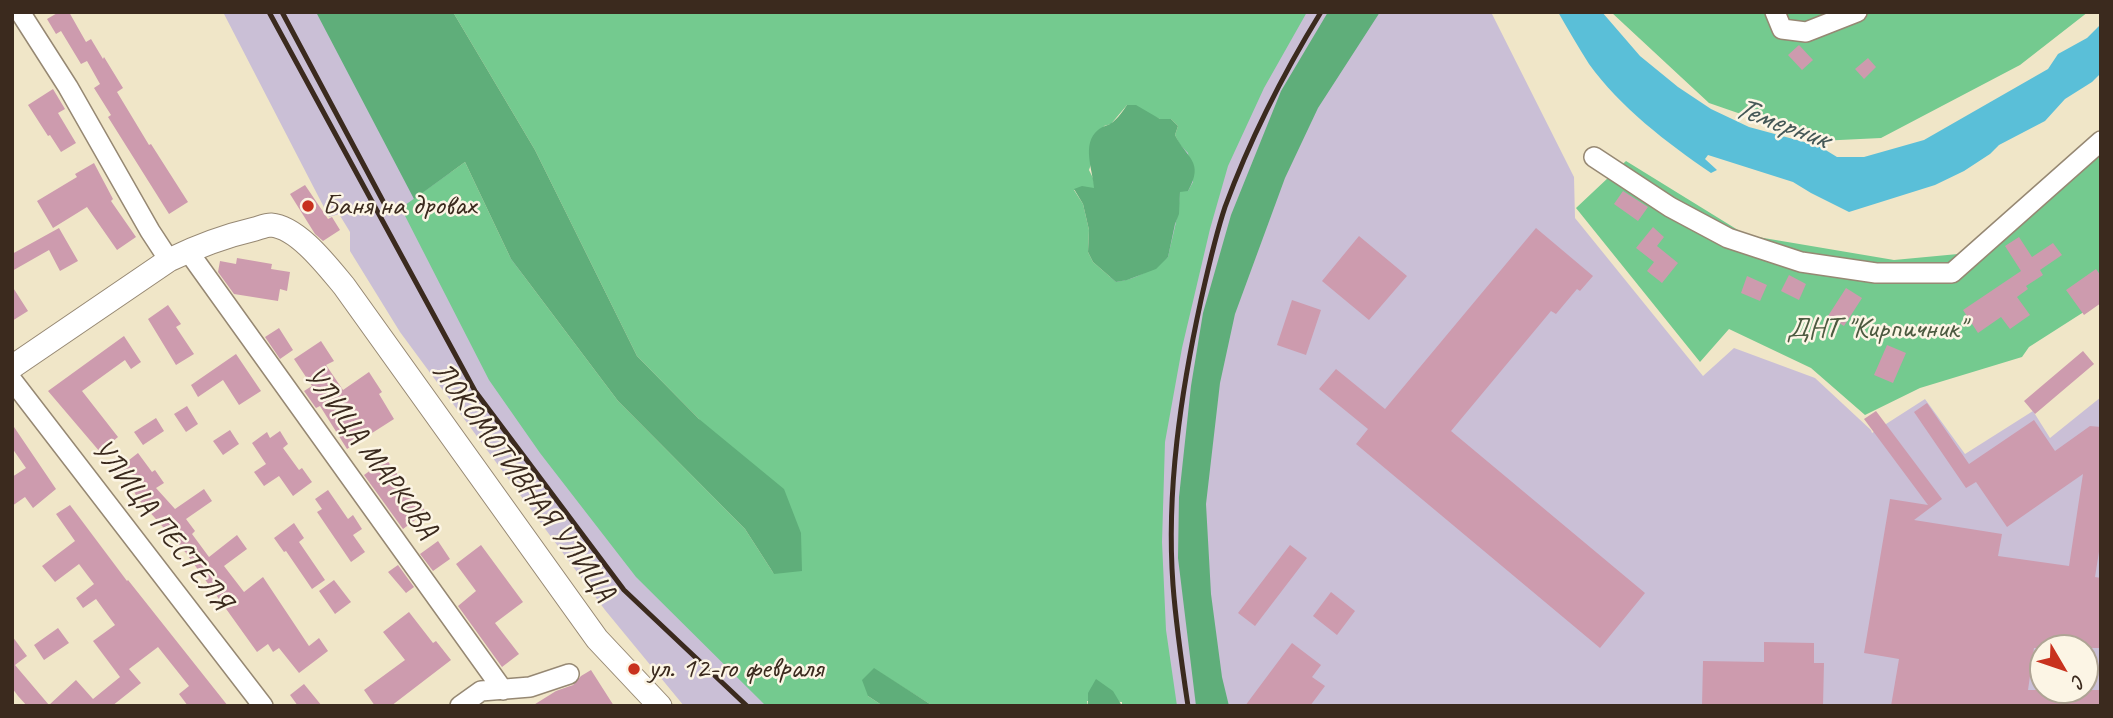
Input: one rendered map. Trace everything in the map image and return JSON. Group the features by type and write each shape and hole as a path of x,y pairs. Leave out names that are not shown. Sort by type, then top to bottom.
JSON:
{"street":[{"name":"УЛИЦА МАРКОВА","path":"20,12 68,88 150,231 178,255 503,690"},
{"path":"1775,12 1782,29 1806,32 1857,12"},
{"path":"1594,158 1670,207 1728,238 1801,262 1876,273 1952,273 2101,141"},
{"name":"ЛОКОМОТИВНАЯ УЛИЦА","path":"12,367 178,255 242,232 271,225 294,235 313,249 344,286 597,639 660,706"},
{"name":"УЛИЦА ПЕСТЕЛЯ","path":"12,380 263,706"},
{"path":"460,706 481,691 530,687 569,674"}],"shaded area":[{"path":"223,12 339,12 824,706 684,706 605,610 400,332 350,251 350,232 339,214 329,217"},
{"path":"1256,12 1491,12 1574,177 1575,218 1703,376 1734,348 1815,378 1872,433 1925,399 1965,454 2033,411 2050,438 2101,397 2101,706 1143,706 1103,290"}],"green space":[{"path":"316,12 453,12 535,150 637,356 699,419 784,489 801,533 802,571 774,574 745,529 618,401 511,259 465,162 414,199"},
{"path":"453,12 1307,12 1264,88 1228,166 1182,348 1165,442 1162,542 1166,630 1177,706 1122,706 1122,702 1087,701 1088,706 933,706 874,669 868,696 883,706 766,706 636,577 540,453 489,380 401,208 465,162 511,259 618,401 745,529 774,574 699,419 637,356 535,150","holes":["1127,105 1160,119 1171,119 1178,126 1175,135 1188,153 1193,182 1188,191 1180,191 1168,257 1131,279 1116,282 1093,262 1088,252 1089,230 1083,204 1074,190 1095,188 1089,170 1104,126 1111,124"]},
{"path":"1328,12 1380,12 1318,108 1285,178 1235,314 1220,383 1206,504 1211,594 1222,677 1229,706 1196,706 1178,558 1179,497 1191,386 1203,313 1231,215 1281,91"},
{"path":"1611,12 2088,12 2020,65 1881,138 1819,141 1709,103"},
{"path":"1127,105 1136,105 1160,119 1171,119 1178,126 1175,135 1192,160 1195,173 1188,191 1180,192 1179,214 1168,257 1156,269 1116,282 1093,262 1088,252 1089,230 1083,204 1074,189 1082,186 1094,188 1089,158 1090,142 1098,130 1113,122"},
{"name":"ДНТ \"Кирпичник\"","path":"2101,130 2101,301 2029,347 2022,357 1920,388 1865,415 1811,368 1729,329 1700,362 1576,208 1626,161 1746,235 1894,260 1958,254"},
{"path":"874,668 933,706 883,706 868,696 862,680"},
{"path":"1096,679 1113,691 1122,706 1088,706 1088,693"}],"water":[{"path":"1558,12 1602,12 1640,56 1678,87 1711,109 1749,127 1819,146 1837,157 1864,157 1924,140 2048,69 2058,54 2087,38 2101,24 2101,73 2065,99 2045,121 1999,145 1964,171 1935,185 1849,212 1793,182 1708,155 1705,159 1717,170 1711,173 1661,137 1615,95 1589,64"}],"building":[{"path":"59,12 69,12 86,42 91,39 103,59 104,57 123,88 117,92 188,202 169,214 108,117 111,115 94,88 100,84 87,61 81,64 61,31 56,34 47,19"},
{"path":"1799,45 1813,60 1802,70 1788,55"},
{"path":"1868,58 1876,67 1864,79 1855,69"},
{"path":"53,89 65,109 58,113 76,143 61,152 28,105"},
{"path":"94,163 113,199 111,201 136,237 117,250 87,207 53,228 37,201 77,177 75,174"},
{"name":"Баня на дровах","path":"305,185 328,219 332,217 340,230 323,241 315,234 290,194"},
{"path":"1623,191 1648,207 1638,221 1614,204"},
{"path":"1653,227 1664,237 1657,246 1678,263 1662,283 1647,271 1654,262 1636,248"},
{"path":"59,228 78,261 60,271 49,250 12,271 12,254"},
{"path":"1536,228 1593,276 1580,291 1577,289 1556,314 1551,311 1451,431 1645,593 1600,648 1356,444 1368,429 1319,389 1336,369 1385,409"},
{"path":"1359,236 1407,276 1369,320 1322,281"},
{"path":"2019,237 2032,257 2053,243 2062,255 2040,270 2043,275 2026,286 2028,289 2017,297 2030,315 2010,329 2001,317 1978,333 1963,310 2021,271 2005,246"},
{"path":"237,258 272,264 271,269 290,272 287,291 280,289 278,301 234,294 218,272 220,261 236,264"},
{"path":"2096,269 2101,276 2101,303 2084,315 2066,290"},
{"path":"1789,275 1806,284 1799,300 1781,291"},
{"path":"1747,276 1767,285 1760,301 1741,293"},
{"path":"12,286 28,311 12,321"},
{"path":"1846,288 1862,298 1844,326 1828,316"},
{"path":"1292,300 1321,310 1306,355 1277,345"},
{"path":"168,305 181,324 176,327 194,354 176,365 148,319"},
{"path":"279,328 293,350 280,359 265,337"},
{"path":"124,336 141,362 131,369 125,360 82,391 118,437 100,452 48,391"},
{"path":"321,341 334,361 326,365 343,390 369,372 394,419 347,449 320,406 316,408 304,391 312,386 294,359"},
{"path":"1887,345 1906,353 1893,383 1874,375"},
{"path":"2083,351 2094,364 2035,414 2024,401"},
{"path":"236,354 261,391 239,405 223,380 198,397 191,385"},
{"path":"1927,403 1969,464 2034,420 2055,451 2090,426 2101,427 2101,539 2095,577 2101,578 2101,648 2099,634 2029,634 2028,690 2029,704 2099,704 2101,690 2101,706 1891,706 1899,659 1864,653 1890,499 1928,505 1864,419 1876,411 1942,499 1914,520 2002,534 1998,556 2069,566 2083,474 2007,527 1976,482 1966,488 1914,412"},
{"path":"187,406 198,424 186,432 174,414"},
{"path":"156,418 164,431 143,445 134,432"},
{"path":"12,424 56,489 33,508 25,497 12,506 12,477 26,468 12,448"},
{"path":"230,430 239,444 223,455 213,441"},
{"path":"280,431 288,444 283,448 299,470 302,468 312,482 293,496 279,476 264,486 254,472 266,464 252,443 267,432 270,438"},
{"path":"138,453 164,483 156,488 175,509 204,489 212,501 186,519 195,531 192,534 209,557 237,535 247,549 224,566 244,592 263,577 309,646 319,638 328,651 299,673 279,648 273,652 268,644 257,652 186,553 139,500 126,479 123,482 115,471"},
{"path":"386,459 426,512 403,529 364,475"},
{"path":"328,490 348,519 353,515 362,529 353,535 365,552 351,562 317,512 322,509 315,499"},
{"path":"70,505 127,581 228,706 188,706 179,694 189,686 158,647 129,669 141,683 112,706 27,706 18,696 12,688 12,636 27,656 15,665 49,705 76,680 93,699 120,677 93,641 115,625 96,599 83,608 76,598 94,584 79,564 55,582 42,566 75,541 56,514"},
{"path":"294,523 304,538 299,542 325,580 312,589 274,538"},
{"path":"438,541 450,559 433,571 420,554"},
{"path":"481,545 523,602 495,623 519,654 502,667 458,606 476,591 456,564"},
{"path":"1290,545 1307,558 1255,626 1238,613"},
{"path":"398,565 414,587 406,593 388,572"},
{"path":"334,580 351,602 335,614 319,591"},
{"path":"1331,592 1355,611 1337,635 1313,616"},
{"path":"409,612 433,643 436,641 451,660 391,706 375,706 364,690 405,660 383,632"},
{"path":"58,628 69,643 44,660 34,645"},
{"path":"1764,642 1814,643 1814,663 1824,663 1823,706 1702,706 1703,661 1764,662"},
{"path":"1292,643 1321,665 1312,677 1325,686 1310,706 1245,706"},
{"path":"591,670 614,706 532,706 556,691 573,685"},
{"path":"304,684 322,706 298,706 290,695"}],"railway":[{"path":"269,12 475,391 624,590 747,706"},
{"path":"282,12 384,203"},
{"path":"1188,706 1174,600 1171,549 1177,441 1194,335 1225,207 1268,107 1321,12"}],"place":[{"name":"Баня на дровах","path":"308,206"},
{"name":"ул. 12-го февраля","path":"634,669"}],"water label":[{"name":"Темерник","path":"1781,124"}]}
